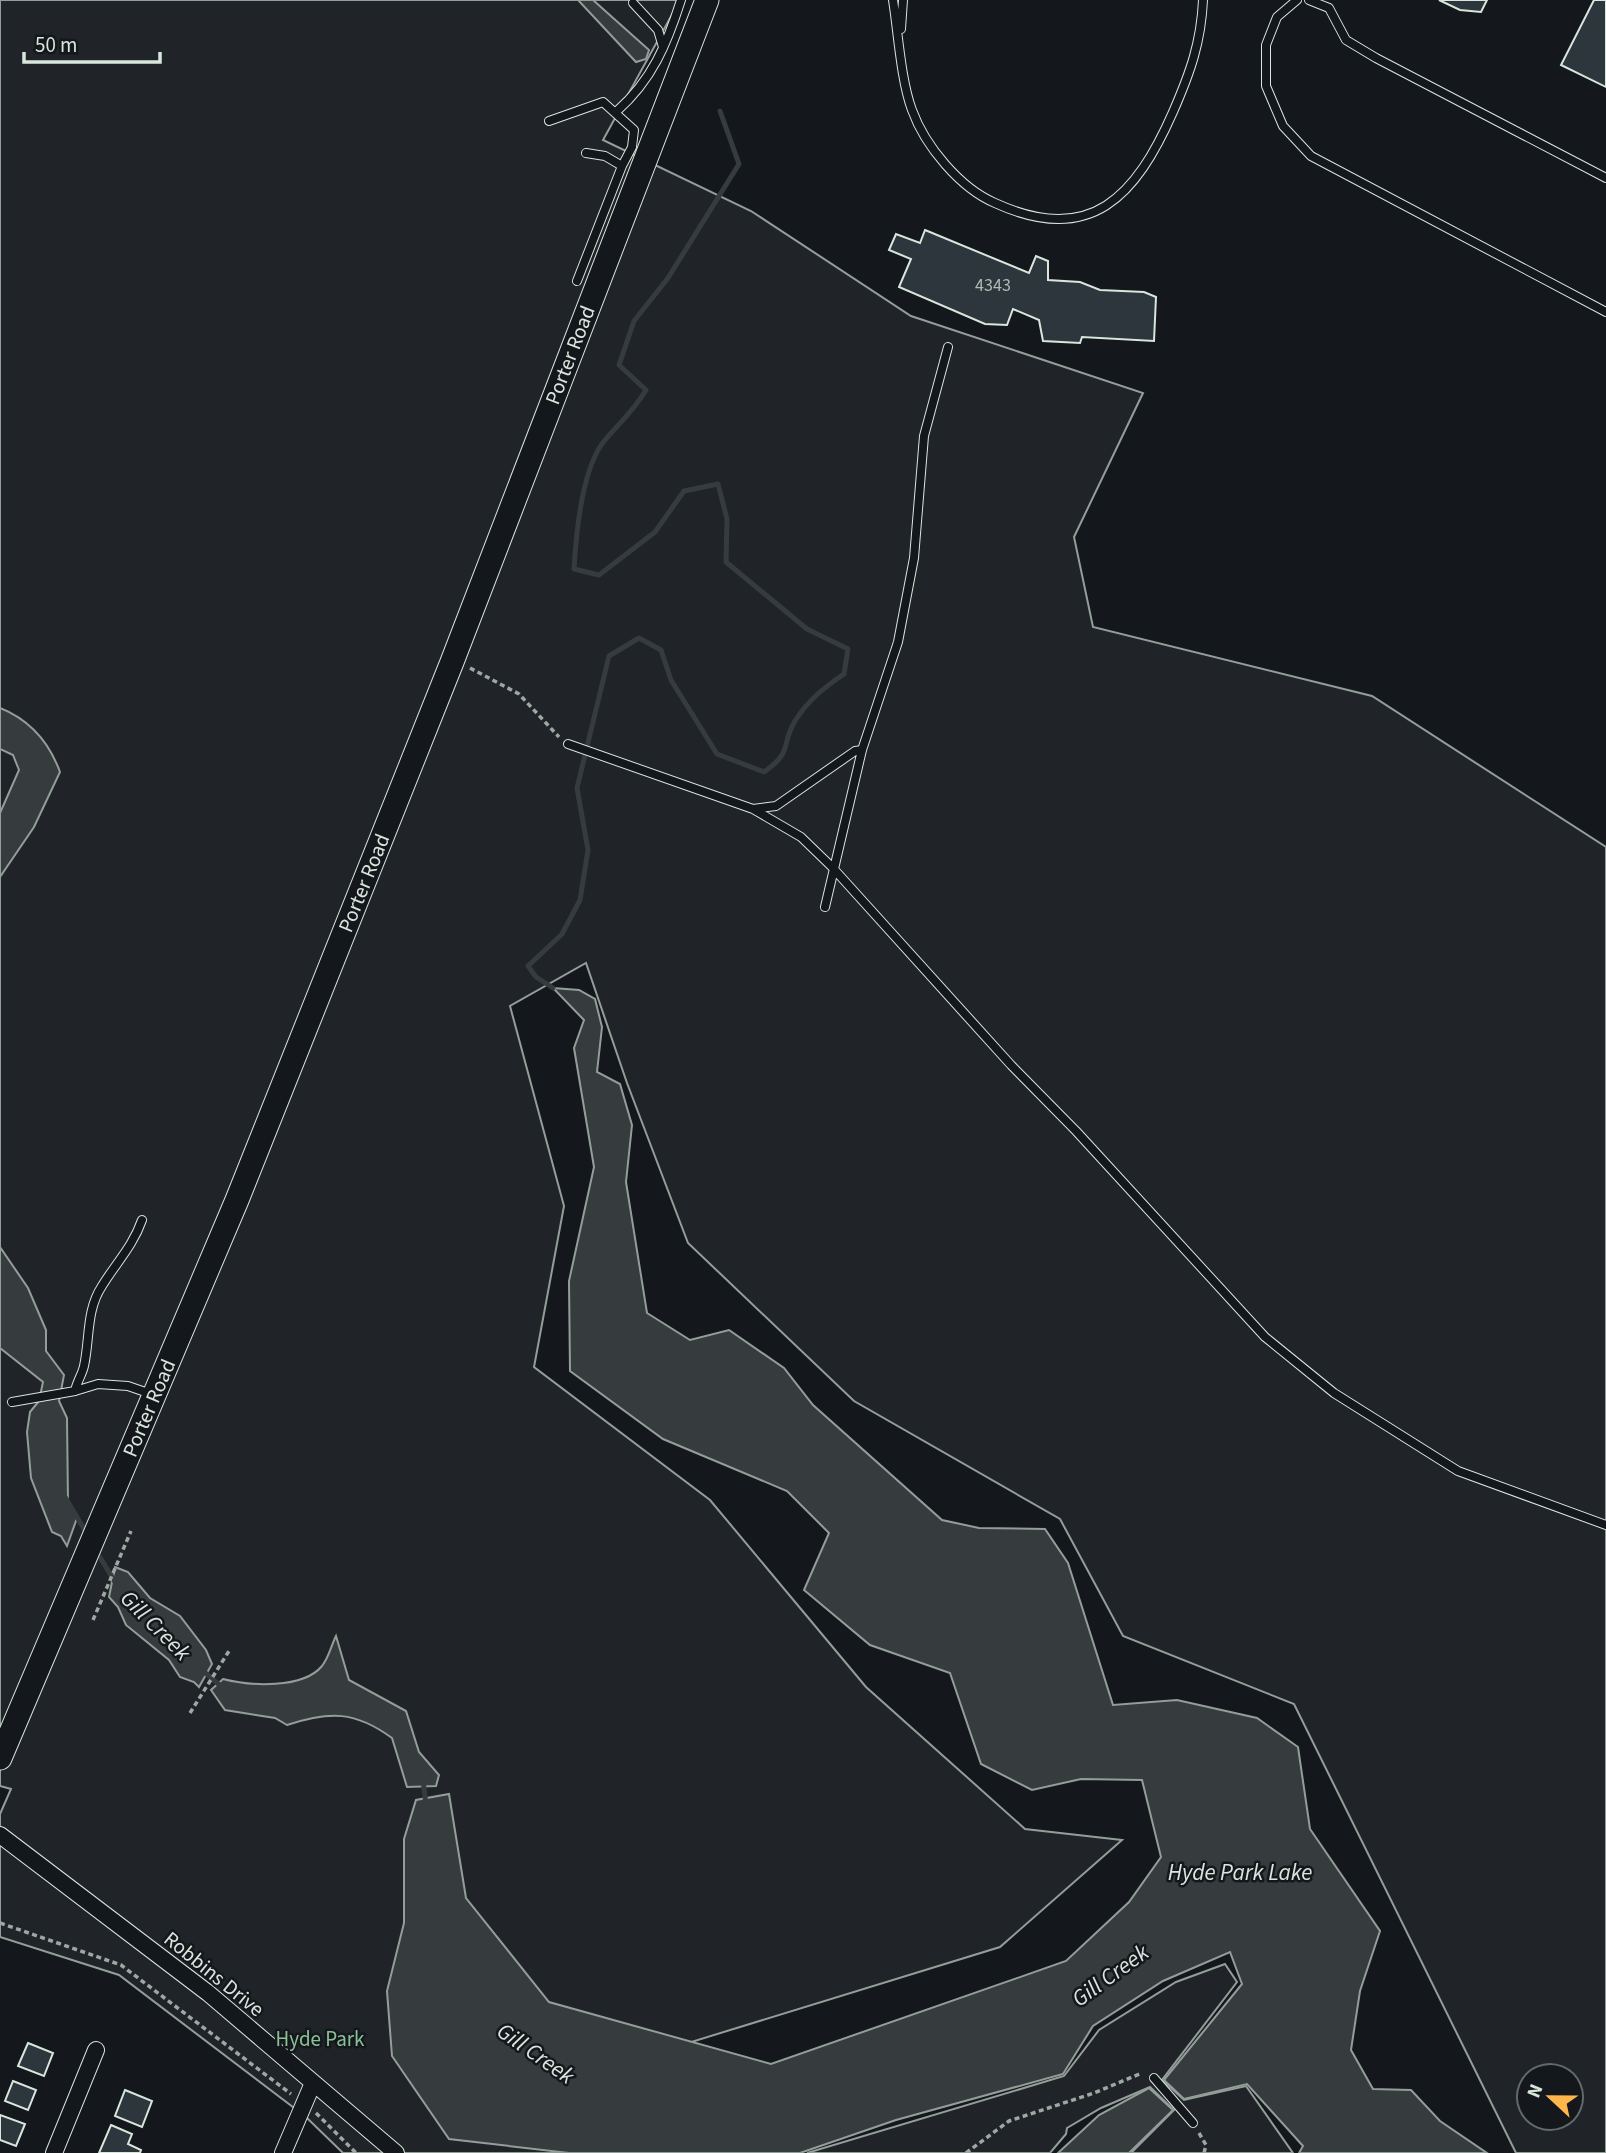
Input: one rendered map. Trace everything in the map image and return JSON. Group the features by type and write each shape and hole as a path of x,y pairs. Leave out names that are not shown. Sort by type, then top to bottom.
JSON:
{"main road":[{"name":"Porter Road","path":"0,1758 237,1200 452,662 707,0"}],"street":[{"name":"Robbins Drive","path":"0,1835 208,1993 396,2153"},
{"path":"54,2153 96,2050"},
{"path":"283,2153 313,2083"}],"lane":[{"path":"617,111 640,91 663,47 681,0"},
{"path":"893,0 912,111 945,166 978,196 1020,215 1060,221 1095,211 1123,195 1145,169 1188,78 1202,36 1203,0"},
{"path":"901,49 903,0"},
{"path":"1297,0 1277,17 1266,45 1266,86 1283,127 1311,156 1606,312"},
{"path":"1309,0 1329,8 1346,40 1376,58 1606,178"},
{"path":"633,3 658,30 663,47"},
{"path":"549,121 603,102 617,111 634,130 632,147 577,281"},
{"path":"586,153 605,156 622,166"},
{"path":"825,906 832,867 862,750 898,642 914,558 924,436 948,347"},
{"path":"568,744 753,809 801,837 832,867 1011,1065 1076,1131 1265,1337 1334,1394 1458,1471 1606,1525"},
{"path":"753,809 776,806 828,773 855,751 862,750"},
{"path":"75,1391 77,1379 84,1368 88,1329 101,1286 130,1247 142,1220"},
{"path":"12,1402 75,1391 98,1384 128,1386 154,1395"},
{"path":"1154,2078 1193,2123"}],"path":[{"path":"452,662 476,670 519,694 551,731 568,744"},
{"path":"93,1620 131,1531"},
{"path":"190,1713 229,1651"},
{"path":"0,1923 121,1965 304,2104 356,2153"},
{"path":"965,2153 1009,2121 1094,2093 1139,2071 1154,2078"},
{"path":"1193,2123 1206,2145 1204,2153"}],"green space":[{"name":"Hyde Park","path":"0,0 680,0 603,140 751,211 911,316 1143,393 1074,537 1093,627 1372,696 1606,847 1606,2153 1516,2153 1294,1704 1123,1636 1060,1519 854,1401 688,1243 627,1083 586,963 510,1006 564,1206 534,1367 710,1500 866,1687 1025,1829 1122,1840 1000,1947 623,2063 575,2153 343,2153 306,2117 119,1975 0,1937 0,1814 11,1789 0,1786"},
{"path":"1225,1964 1237,1982 1162,2080 1184,2100 1246,2086 1293,2153 1131,2153 1174,2110 1150,2087 1101,2108 1067,2128 1066,2134 1050,2153 807,2153 1064,2076 1099,2030 1176,1982"}],"water":[{"path":"578,0 593,0 649,50 646,59 636,62"},
{"path":"0,708 37,733 60,772 34,827 0,877 0,813 19,770 13,755 0,749"},
{"name":"Hyde Park Lake","path":"553,988 579,990 595,999 602,1027 597,1072 620,1084 632,1125 626,1182 647,1313 690,1340 729,1330 784,1368 813,1405 942,1520 979,1528 1045,1529 1068,1563 1113,1705 1177,1700 1257,1718 1298,1747 1310,1829 1380,1931 1360,1991 1351,2050 1373,2089 1411,2090 1440,2121 1487,2153 1299,2153 1303,2146 1247,2084 1184,2099 1164,2080 1242,1984 1230,1952 1163,1981 1093,2026 1063,2074 896,2120 800,2153 569,2153 449,2139 392,2056 387,1991 404,1923 404,1839 416,1800 449,1794 466,1898 549,2002 771,2064 1066,1961 1129,1902 1161,1857 1142,1780 1081,1779 1032,1790 981,1764 950,1673 870,1645 804,1590 829,1533 787,1491 663,1439 570,1371 569,1281 594,1167 574,1048 584,1020"},
{"path":"0,1247 28,1288 46,1330 46,1351 64,1375 59,1401 67,1418 68,1503 77,1518 67,1546 61,1536 52,1532 31,1478 27,1432 30,1412 39,1401 43,1382 0,1348"},
{"path":"115,1567 128,1572 150,1598 180,1616 206,1650 212,1664 199,1687 180,1677 169,1660 126,1625 118,1607 109,1597"},
{"path":"336,1636 349,1680 406,1711 419,1752 439,1775 436,1786 407,1787 392,1738 366,1723 354,1718 329,1716 287,1725 275,1718 225,1710 211,1690 223,1679 276,1684 302,1679 322,1666"},
{"path":"1149,2088 1173,2110 1129,2153 1058,2153 1099,2115"}],"building":[{"path":"1439,0 1487,0 1481,12 1460,10"},
{"path":"1594,0 1606,0 1606,87 1561,65"},
{"path":"925,230 1029,273 1036,256 1048,261 1048,280 1080,282 1100,290 1144,292 1156,297 1154,341 1082,337 1080,343 1043,341 1039,320 1013,309 1007,325 985,324 899,287 911,259 889,250 896,234 920,243"},
{"path":"28,2043 53,2053 44,2076 18,2066"},
{"path":"13,2081 36,2090 28,2110 5,2101"},
{"path":"125,2090 152,2101 142,2127 115,2116"},
{"path":"0,2115 25,2124 16,2146 0,2140"},
{"path":"111,2125 132,2134 128,2144 141,2150 140,2153 99,2153"}],"waterway":[{"path":"553,988 536,977 528,966 562,934 580,900 588,850 577,788 609,656 639,638 661,650 671,680 717,754 764,772 783,753 795,721 805,707 844,674 848,649 807,629 726,562 727,519 718,484 684,491 655,532 599,575 574,569 582,502 597,452 646,390 619,365 634,321 668,278 739,164 720,111"},
{"name":"Gill Creek","path":"65,1497 87,1534"},
{"name":"Gill Creek","path":"95,1549 115,1582"},
{"name":"Gill Creek","path":"203,1671 222,1687"},
{"name":"Gill Creek","path":"423,1780 426,1805"}]}
